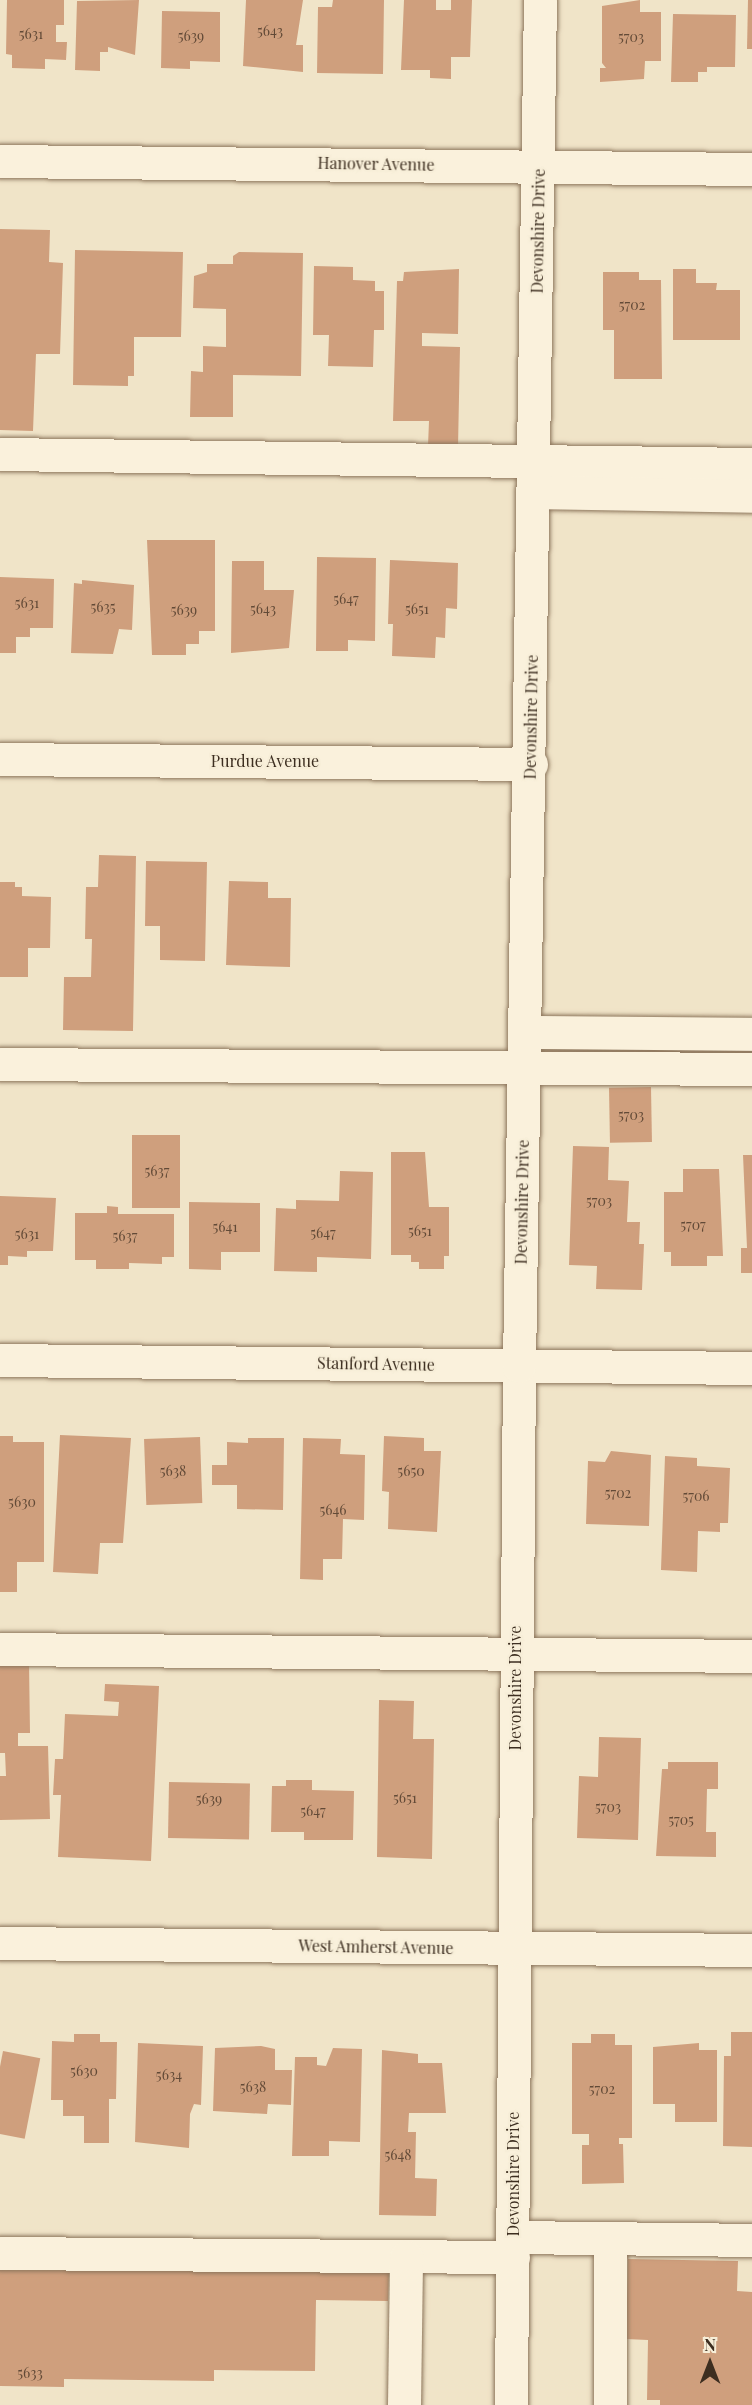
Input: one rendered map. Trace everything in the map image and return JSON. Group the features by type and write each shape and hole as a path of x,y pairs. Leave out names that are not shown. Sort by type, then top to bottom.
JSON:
{"street":[{"name":"Devonshire Drive","path":"511,2405 519,1366 531,764 540,0"},
{"name":"Hanover Avenue","path":"0,161 752,169"},
{"path":"0,454 534,476 752,496"},
{"path":"534,476 752,464"},
{"name":"Purdue Avenue","path":"0,759 531,764"},
{"path":"525,1032 752,1034"},
{"path":"0,1064 752,1069"},
{"name":"Stanford Avenue","path":"0,1360 752,1368"},
{"path":"0,1649 752,1656"},
{"name":"West Amherst Avenue","path":"0,1943 752,1950"},
{"path":"610,2239 610,2405"},
{"path":"0,2253 406,2257 610,2239 752,2240"},
{"path":"404,2405 406,2257"}],"building":[{"path":"7,0 64,0 64,25 56,25 56,42 67,42 66,60 45,59 45,69 12,68 12,55 6,54"},
{"path":"139,0 135,55 108,47 108,52 100,52 100,71 75,70 77,1"},
{"path":"246,0 303,0 296,45 303,45 303,72 243,66"},
{"path":"333,0 384,0 383,74 317,73 318,7 332,7"},
{"path":"404,0 436,0 436,10 451,10 451,0 472,0 470,57 451,57 451,79 430,78 430,70 401,70"},
{"path":"640,0 640,12 661,12 661,61 645,61 644,79 600,82 600,68 606,68 602,63 602,6"},
{"path":"748,0 752,0 752,49 747,49"},
{"path":"162,11 220,12 220,62 190,61 190,69 161,68"},
{"path":"673,14 736,15 735,67 707,67 707,72 698,72 698,82 671,82"},
{"path":"0,229 50,230 49,262 63,263 60,354 36,354 33,431 0,430"},
{"path":"75,250 183,252 181,337 134,337 134,376 128,376 128,386 73,385"},
{"path":"239,252 303,253 301,376 233,375 233,417 190,417 191,371 203,372 203,346 226,347 226,309 193,308 194,276 207,272 207,264 233,264 233,256"},
{"path":"314,266 353,267 353,280 375,281 375,291 384,291 384,330 374,330 373,367 328,366 329,335 313,335"},
{"path":"459,269 458,334 422,333 422,346 460,347 458,447 428,446 429,421 393,421 397,281 403,281 404,272"},
{"path":"673,269 696,269 696,283 717,283 716,290 740,290 740,340 673,340"},
{"path":"603,272 639,272 639,280 661,280 662,379 614,379 614,330 603,330"},
{"path":"147,540 215,540 215,631 199,631 199,644 186,644 186,655 152,655"},
{"path":"317,557 376,558 375,641 348,640 348,651 316,651"},
{"path":"390,560 458,563 457,609 446,608 445,638 436,637 435,658 392,656 393,624 388,624"},
{"path":"232,561 264,561 264,590 294,590 289,648 231,653"},
{"path":"0,577 54,579 53,628 30,628 30,637 16,637 16,653 0,653"},
{"path":"82,580 134,585 132,630 119,629 113,654 71,653 74,583 82,584"},
{"path":"99,855 136,856 133,1031 63,1030 64,977 91,977 92,939 85,939 86,887 98,887"},
{"path":"146,861 207,862 205,961 160,960 160,926 145,926"},
{"path":"229,881 268,882 268,898 291,898 290,967 226,965"},
{"path":"0,882 15,882 15,887 22,887 22,896 51,897 50,948 28,948 28,977 0,977"},
{"path":"651,1087 652,1142 610,1143 609,1088"},
{"path":"132,1135 180,1135 180,1208 132,1208"},
{"path":"573,1146 609,1147 608,1180 629,1181 627,1222 640,1222 639,1244 644,1244 642,1290 596,1289 597,1266 569,1265"},
{"path":"391,1152 425,1152 429,1207 449,1207 449,1256 444,1256 444,1269 419,1269 419,1262 411,1262 411,1255 391,1255"},
{"path":"743,1155 752,1155 752,1273 741,1273 741,1248 747,1248"},
{"path":"683,1169 719,1169 723,1256 707,1256 707,1266 671,1266 671,1252 664,1252 664,1192 683,1192"},
{"path":"340,1171 373,1172 371,1259 317,1257 317,1272 274,1271 276,1208 296,1209 296,1200 339,1201"},
{"path":"0,1196 56,1198 53,1251 27,1251 27,1257 8,1256 8,1265 0,1265"},
{"path":"189,1202 260,1203 260,1252 221,1252 221,1270 189,1269"},
{"path":"107,1206 118,1207 118,1214 174,1214 174,1257 162,1257 162,1264 129,1263 129,1269 96,1269 96,1260 75,1260 75,1213 107,1213"},
{"path":"60,1435 131,1438 123,1543 100,1543 98,1574 53,1572"},
{"path":"0,1436 13,1436 13,1442 44,1442 44,1562 17,1562 17,1592 0,1592"},
{"path":"384,1436 424,1438 424,1451 441,1451 437,1532 388,1529 389,1492 382,1491"},
{"path":"200,1437 202,1503 146,1505 144,1439"},
{"path":"248,1438 284,1438 283,1510 237,1509 237,1485 212,1485 212,1465 227,1465 227,1442 248,1443"},
{"path":"303,1438 341,1439 340,1454 365,1455 364,1520 343,1519 342,1559 323,1559 323,1580 300,1579"},
{"path":"611,1451 651,1455 649,1526 586,1524 588,1461 605,1462"},
{"path":"665,1456 697,1458 697,1466 730,1468 728,1523 720,1523 720,1532 698,1531 697,1572 661,1570"},
{"path":"29,1662 30,1733 18,1733 18,1746 48,1746 50,1819 0,1820 0,1776 6,1776 5,1753 0,1753 0,1663"},
{"path":"105,1684 159,1686 151,1861 58,1857 61,1795 53,1795 55,1759 63,1759 65,1714 118,1716 119,1702 104,1701"},
{"path":"379,1700 414,1701 413,1739 434,1739 432,1859 377,1857"},
{"path":"599,1737 641,1738 638,1840 577,1838 579,1776 598,1777"},
{"path":"668,1762 718,1762 718,1789 707,1789 706,1832 716,1832 716,1857 656,1856 662,1769 668,1769"},
{"path":"286,1780 312,1780 312,1790 354,1791 353,1840 304,1840 304,1832 271,1832 272,1786 286,1786"},
{"path":"169,1782 250,1783 249,1839 168,1838"},
{"path":"731,2032 752,2032 752,2147 723,2146 724,2056 731,2056"},
{"path":"74,2034 100,2034 100,2042 117,2042 116,2099 109,2099 109,2143 84,2143 84,2116 63,2116 63,2100 51,2100 52,2041 74,2042"},
{"path":"591,2034 615,2034 615,2045 632,2045 632,2138 619,2138 619,2144 623,2144 624,2183 582,2184 582,2145 589,2145 589,2134 572,2134 572,2043 591,2043"},
{"path":"138,2043 203,2046 201,2105 194,2104 190,2114 189,2148 135,2142"},
{"path":"699,2043 699,2050 717,2050 717,2122 675,2122 675,2104 653,2104 653,2047"},
{"path":"261,2046 275,2049 275,2070 292,2070 291,2105 268,2104 267,2114 213,2111 215,2048"},
{"path":"333,2048 362,2049 360,2142 329,2141 329,2156 292,2156 295,2057 317,2057 317,2065 326,2066"},
{"path":"382,2050 418,2054 418,2063 442,2063 446,2113 409,2113 408,2132 416,2132 415,2178 437,2179 436,2216 379,2215"},
{"path":"3,2051 40,2058 25,2139 0,2134 0,2066"},
{"path":"628,2259 738,2261 737,2291 752,2292 752,2405 660,2405 660,2400 647,2400 648,2340 626,2339"},
{"path":"0,2270 389,2271 388,2301 316,2300 315,2371 214,2370 214,2381 64,2379 64,2387 0,2386"}]}
